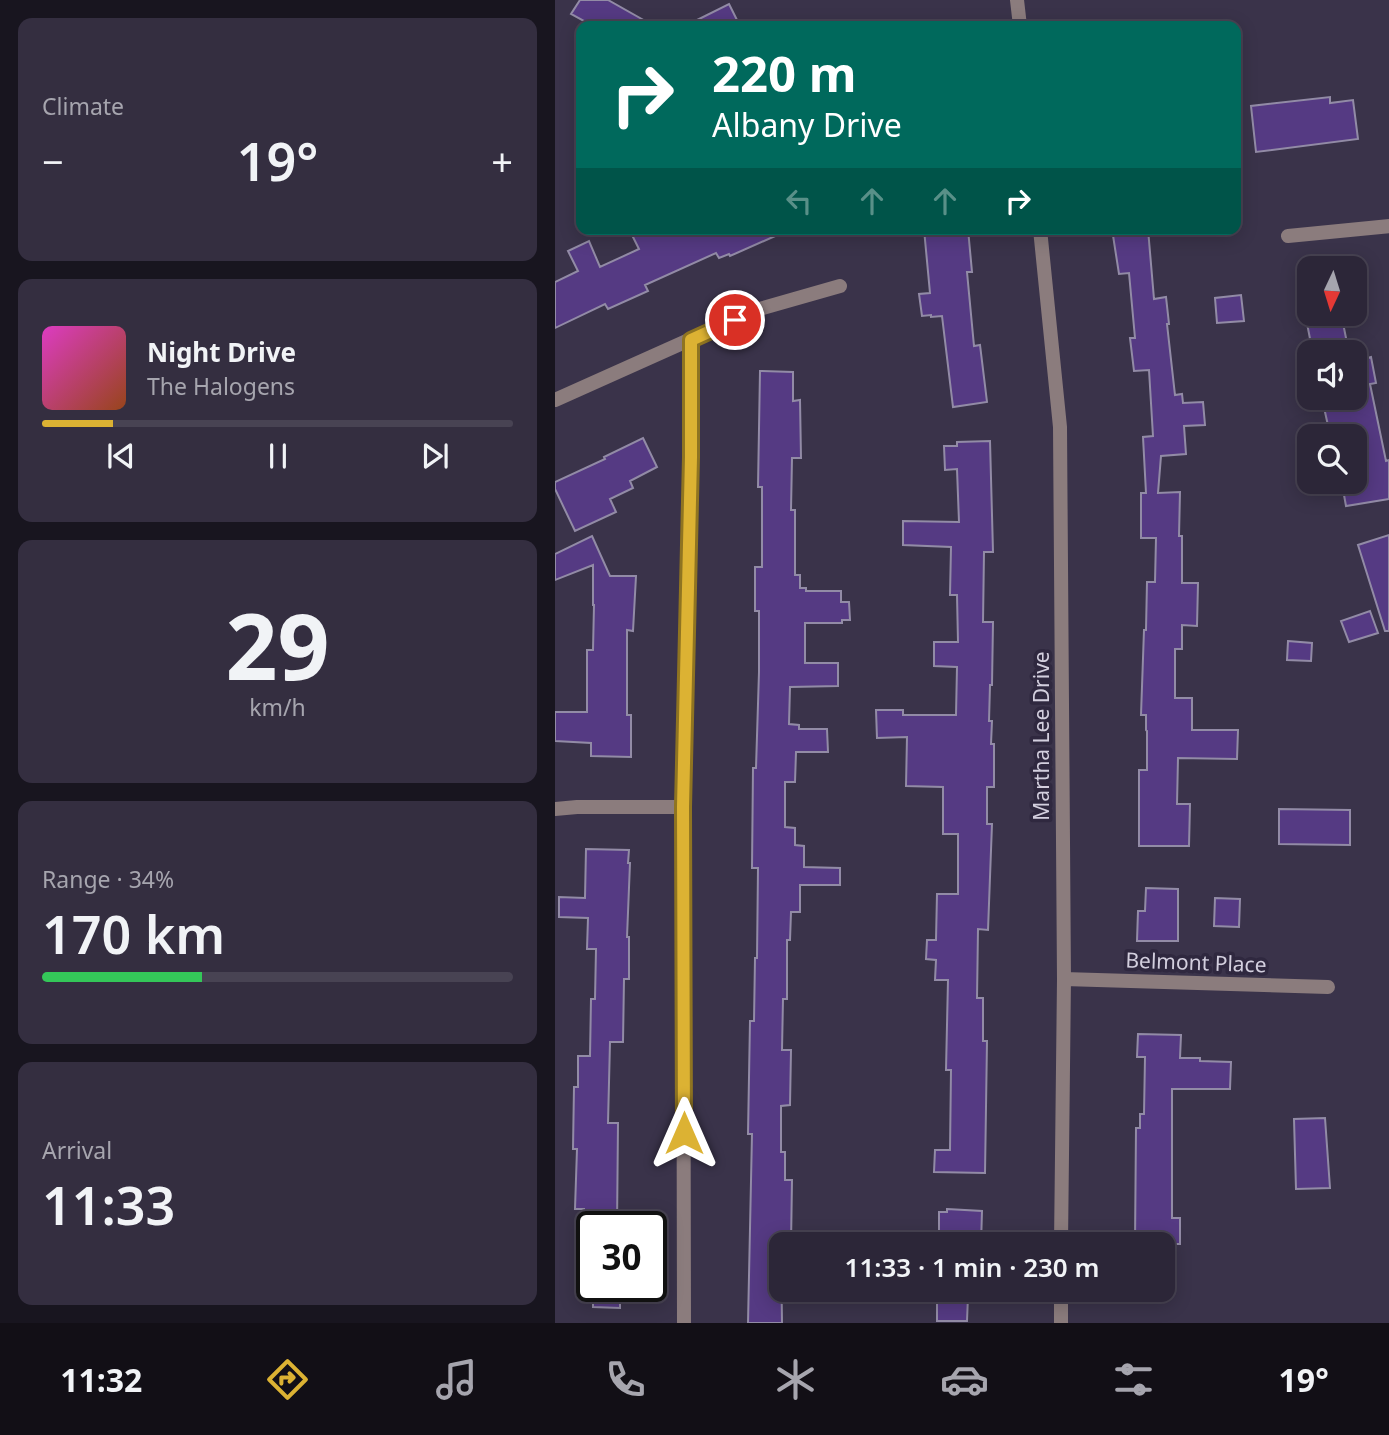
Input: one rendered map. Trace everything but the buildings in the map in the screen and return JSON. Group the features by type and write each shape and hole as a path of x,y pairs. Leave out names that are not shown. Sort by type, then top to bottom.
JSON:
{"street":[{"path":"1017,0 1019,21"},
{"path":"1288,236 1389,226"},
{"name":"Martha Lee Drive","path":"1041,235 1060,427 1064,979 1061,1232"},
{"path":"555,400 756,310 840,286"},
{"path":"684,1323 683,807 691,470 691,340"},
{"path":"555,809 683,807"},
{"name":"Belmont Place","path":"1064,979 1328,987"},
{"path":"1061,1302 1061,1323"}],"route":[{"path":"684,1133 683,807 691,340 735,320"}]}
